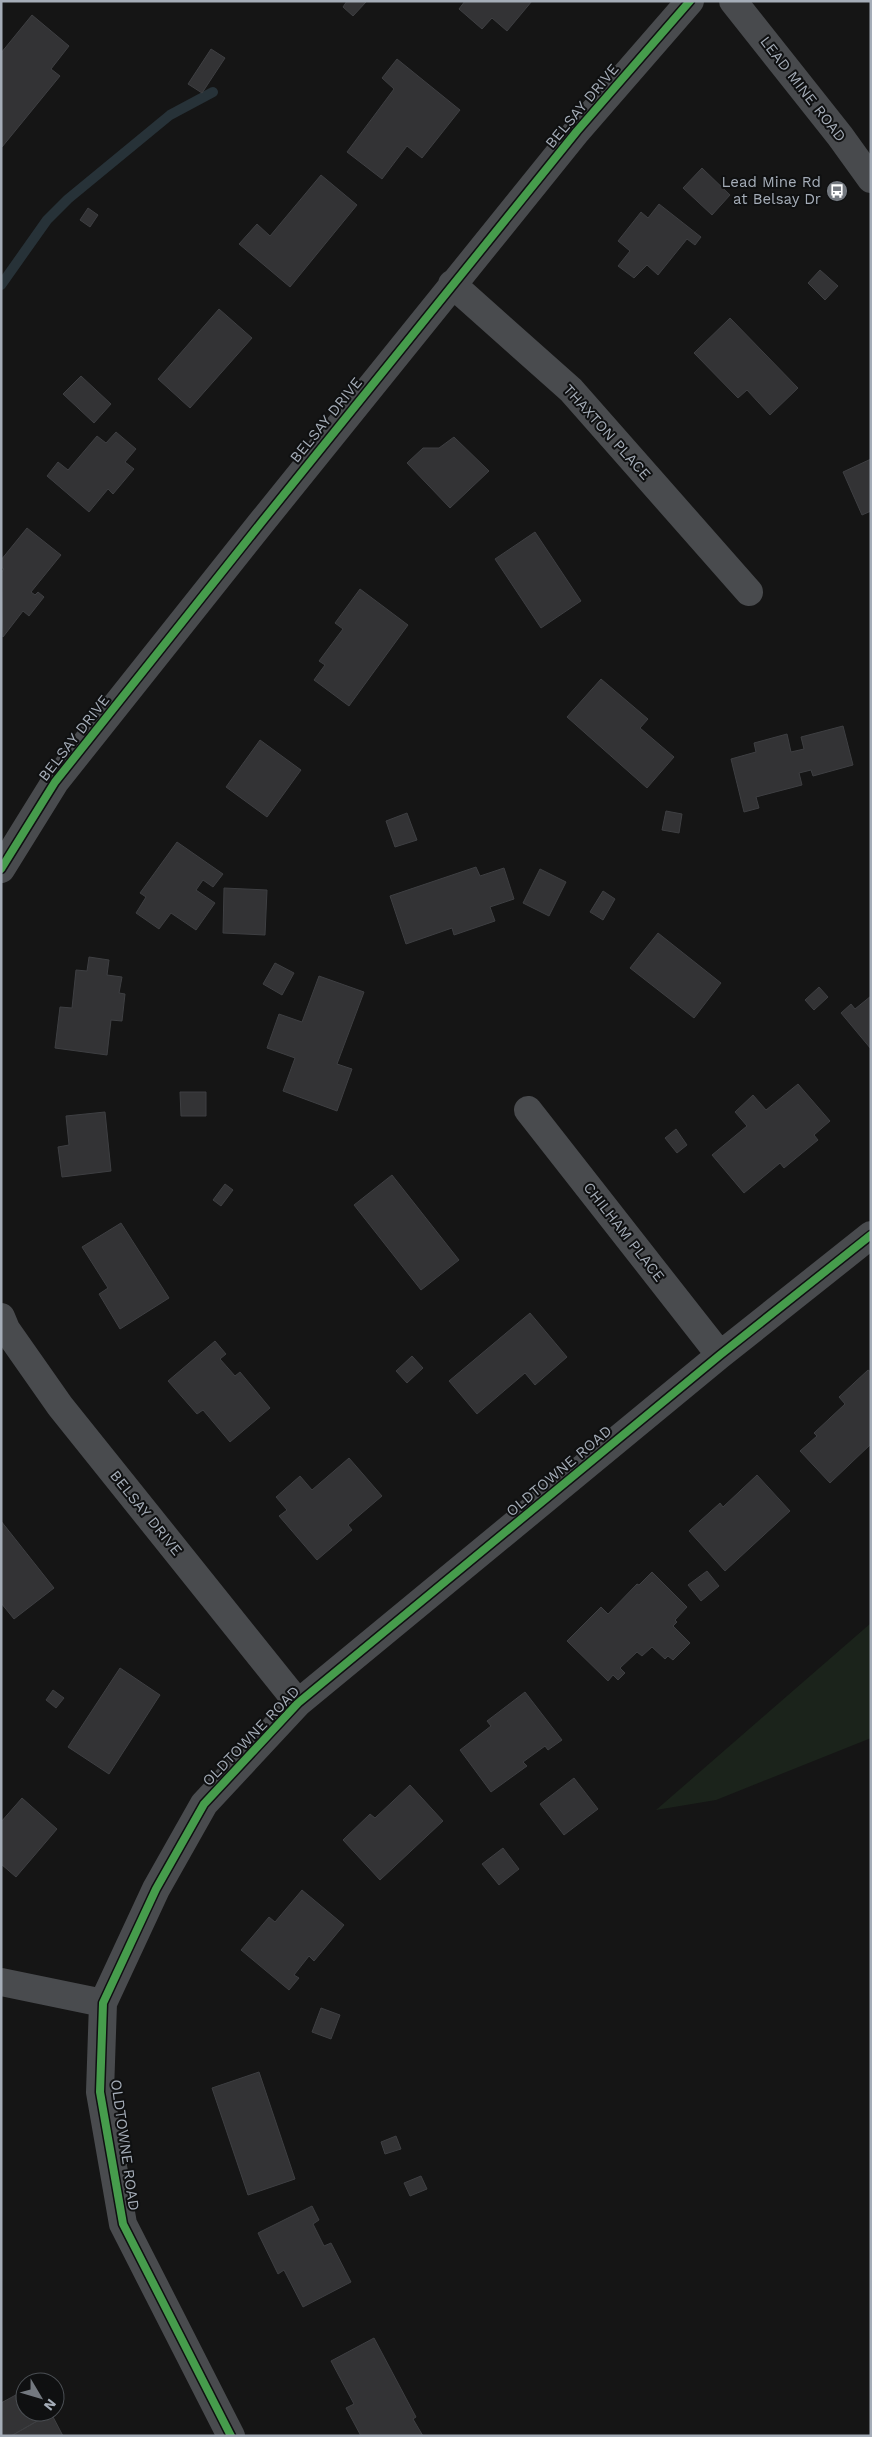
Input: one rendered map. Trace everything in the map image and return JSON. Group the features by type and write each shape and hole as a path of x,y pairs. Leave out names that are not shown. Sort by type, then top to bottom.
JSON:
{"main road":[{"name":"LEAD MINE ROAD","path":"733,1 840,136 871,179"}],"street":[{"name":"BELSAY DRIVE","path":"1,870 55,782 452,284 577,131 690,1"},
{"name":"THAXTON PLACE","path":"452,284 571,390 749,592"},
{"name":"CHILHAM PLACE","path":"528,1110 720,1355"},
{"name":"OLDTOWNE ROAD","path":"224,2434 123,2224 100,2092 103,2003 156,1889 204,1804 298,1703 720,1355 871,1235"},
{"name":"BELSAY DRIVE","path":"1,1317 6,1329 60,1406 298,1703"},
{"path":"1,1982 103,2003"}],"shaded area":[{"path":"871,1623 871,1738 716,1800 656,1810"}],"building":[{"path":"347,1 366,2 353,16 343,7"},
{"path":"465,1 532,1 507,31 492,18 482,29 459,9"},
{"path":"32,15 69,46 51,69 60,76 2,147 1,53"},
{"path":"211,49 225,58 202,93 188,84"},
{"path":"397,59 460,110 422,158 407,146 382,179 347,152 394,89 382,78"},
{"path":"702,168 730,195 712,215 683,188"},
{"path":"321,175 357,205 290,287 239,244 257,224 270,236"},
{"path":"659,204 701,237 695,245 687,239 658,275 647,265 634,278 618,266 630,251 618,241 641,212 648,218"},
{"path":"88,208 98,215 90,227 80,220"},
{"path":"820,270 838,286 825,300 808,283"},
{"path":"219,309 252,338 190,408 158,379"},
{"path":"730,318 798,388 770,415 747,390 738,398 694,353"},
{"path":"81,376 111,404 94,423 63,394"},
{"path":"116,432 136,449 125,462 134,469 113,494 108,489 89,512 47,476 58,462 68,470 97,436 106,443"},
{"path":"454,437 489,471 450,508 407,463 423,448 439,448"},
{"path":"871,459 871,511 862,515 843,472"},
{"path":"27,528 61,555 31,592 35,595 38,592 44,597 29,616 23,611 3,637 1,573 4,569 1,567 1,560"},
{"path":"535,532 581,601 541,628 495,559"},
{"path":"360,589 408,625 349,706 314,680 325,665 319,661 343,629 335,623"},
{"path":"601,679 648,719 640,728 674,757 647,788 567,717"},
{"path":"843,726 853,765 813,776 811,770 799,773 802,785 756,797 759,808 744,812 731,759 756,752 754,743 787,734 791,752 804,749 801,737"},
{"path":"260,740 301,770 267,817 226,787"},
{"path":"666,811 682,814 679,833 662,830"},
{"path":"407,813 417,840 395,847 386,821"},
{"path":"177,842 223,874 213,887 203,880 196,890 215,903 196,930 171,913 159,929 136,913 146,897 140,893"},
{"path":"476,867 480,876 504,868 514,899 490,907 495,921 454,935 452,928 406,944 390,896"},
{"path":"540,869 566,882 549,916 523,903"},
{"path":"224,888 267,890 265,935 223,933"},
{"path":"603,891 615,899 603,920 590,912"},
{"path":"658,933 721,983 694,1018 630,968"},
{"path":"89,957 109,960 107,975 122,977 119,993 125,994 122,1021 111,1020 107,1055 55,1048 60,1007 72,1008 76,970 87,971"},
{"path":"275,963 294,973 282,995 263,984"},
{"path":"319,976 364,992 337,1064 352,1069 337,1111 283,1091 295,1058 267,1048 279,1014 302,1022"},
{"path":"819,987 828,997 814,1010 805,1000"},
{"path":"871,996 871,1049 841,1013 851,1004 855,1009"},
{"path":"798,1084 830,1121 814,1135 818,1140 784,1168 780,1163 744,1193 712,1155 747,1126 735,1112 753,1095 766,1110"},
{"path":"180,1092 206,1092 206,1116 181,1116"},
{"path":"105,1112 111,1171 62,1177 58,1147 69,1145 66,1116"},
{"path":"676,1129 687,1145 677,1153 665,1138"},
{"path":"392,1175 459,1260 421,1290 354,1205"},
{"path":"225,1184 233,1190 221,1206 213,1200"},
{"path":"121,1223 169,1298 120,1329 99,1294 108,1288 82,1247"},
{"path":"530,1313 567,1357 535,1385 525,1373 477,1414 449,1381"},
{"path":"215,1341 226,1354 220,1359 235,1376 240,1372 270,1408 230,1442 203,1410 197,1414 168,1381"},
{"path":"412,1356 423,1368 407,1383 396,1371"},
{"path":"868,1370 871,1372 871,1444 830,1483 800,1451 817,1436 814,1433 845,1404 839,1397"},
{"path":"349,1458 382,1496 348,1525 352,1530 317,1560 279,1516 287,1510 276,1497 300,1476 312,1490"},
{"path":"757,1475 790,1511 725,1571 689,1531 720,1503 723,1507"},
{"path":"1,1521 54,1588 14,1619 1,1603"},
{"path":"707,1571 719,1586 701,1601 688,1585"},
{"path":"652,1572 687,1607 675,1620 677,1622 673,1626 690,1643 673,1660 668,1656 665,1659 652,1647 642,1656 637,1652 620,1668 625,1673 618,1680 613,1675 608,1681 567,1641 601,1607 608,1614 637,1584 639,1585"},
{"path":"120,1668 160,1695 109,1774 68,1747"},
{"path":"53,1690 64,1698 56,1708 46,1700"},
{"path":"525,1692 562,1740 548,1750 545,1746 523,1762 527,1766 491,1792 460,1750 491,1726 487,1721"},
{"path":"574,1778 598,1809 564,1835 540,1804"},
{"path":"410,1785 443,1821 380,1880 343,1840 370,1814 375,1818"},
{"path":"22,1798 57,1829 16,1877 1,1864 1,1822"},
{"path":"503,1848 519,1869 499,1885 482,1864"},
{"path":"302,1890 344,1925 314,1961 309,1956 294,1975 299,1978 289,1990 241,1950 269,1917 275,1922"},
{"path":"321,2008 340,2015 331,2039 312,2032"},
{"path":"259,2072 295,2179 248,2195 212,2088"},
{"path":"396,2136 401,2149 385,2154 381,2142"},
{"path":"421,2176 427,2189 410,2196 404,2183"},
{"path":"312,2206 319,2220 313,2224 324,2246 331,2243 351,2282 303,2307 284,2270 278,2274 258,2233"},
{"path":"374,2338 416,2417 413,2419 423,2436 361,2436 346,2408 354,2404 331,2361"},
{"path":"15,2395 15,2422 36,2422 11,2436 1,2436 1,2403"},
{"path":"36,2422 56,2422 63,2436 11,2436"}],"waterway":[{"path":"1,285 47,220 68,199 170,115 213,92"}],"cycle path":[{"path":"1,869 55,782 577,131 690,1"},
{"path":"231,2436 123,2224 100,2092 103,2003 156,1889 204,1804 298,1703 720,1355 871,1235"}],"place":[{"name":"Lead Mine Rd at Belsay Dr","path":"837,191"}]}
